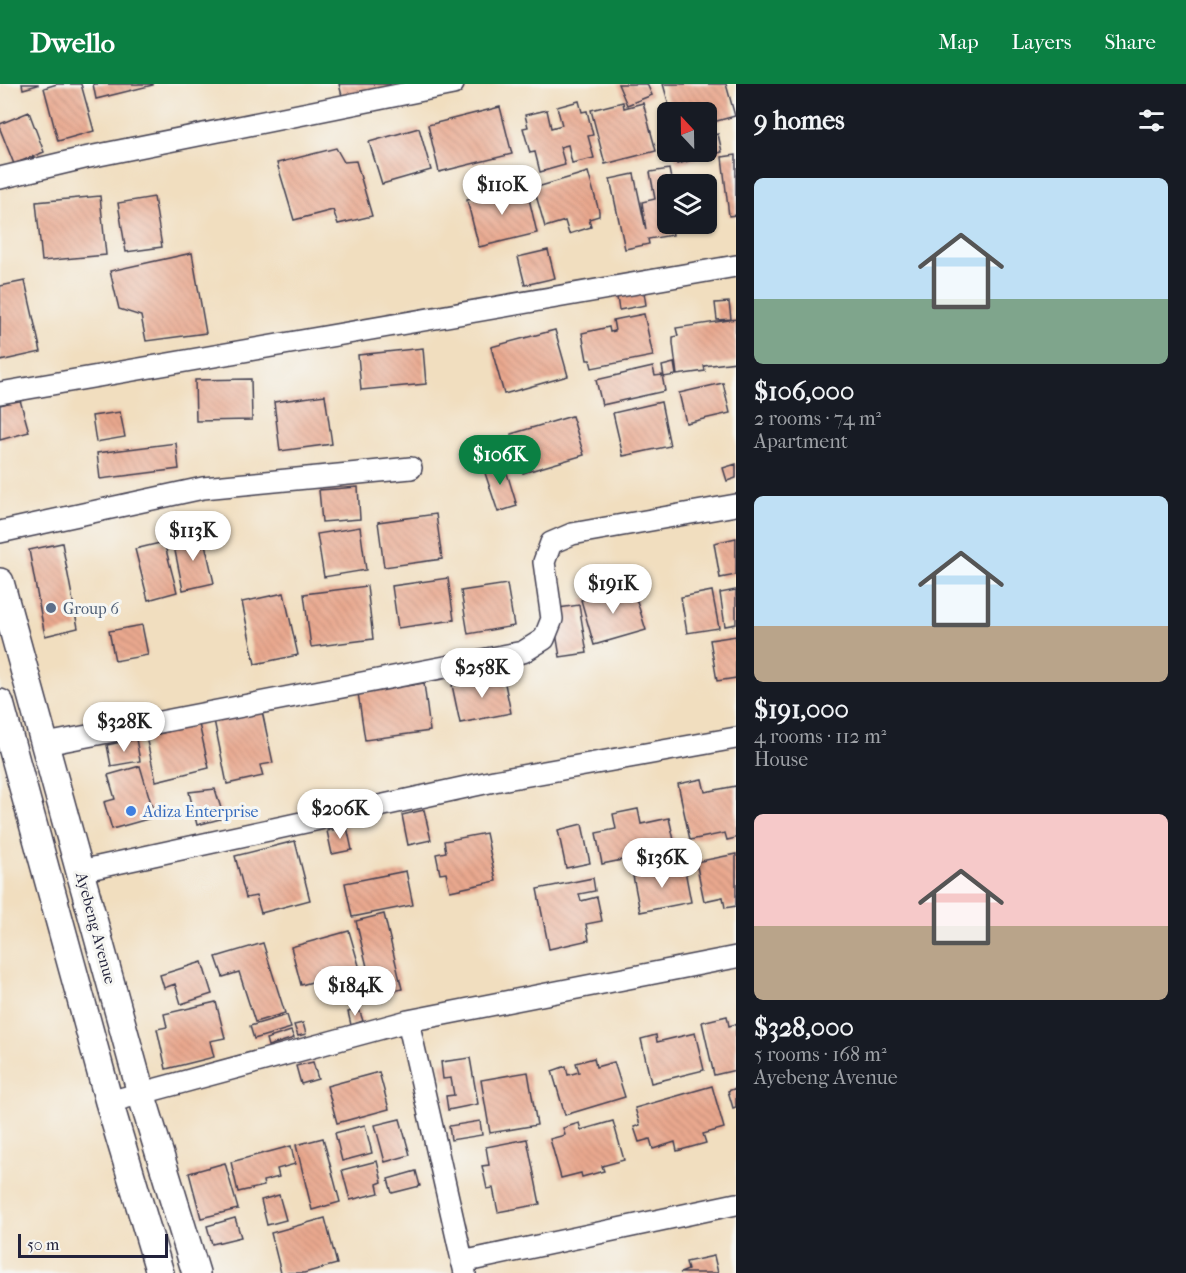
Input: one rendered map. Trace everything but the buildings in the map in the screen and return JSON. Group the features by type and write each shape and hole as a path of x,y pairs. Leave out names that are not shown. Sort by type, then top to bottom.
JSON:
{"street":[{"path":"0,178 84,158 453,84"},
{"path":"0,393 736,266"},
{"path":"0,532 203,488 411,468"},
{"path":"46,744 523,652 544,639 552,619 544,562 551,543 572,534 736,505"},
{"name":"Ayebeng Avenue","path":"0,582 141,1093 196,1273"},
{"name":"Ayebeng Avenue","path":"0,703 109,1102 160,1273"},
{"path":"80,870 494,781 736,738"},
{"path":"109,1102 408,1020 736,957"},
{"path":"408,1020 464,1268 736,1204"}],"place":[{"name":"Group 6","path":"51,608"},
{"name":"Adiza Enterprise","path":"131,811"}]}
